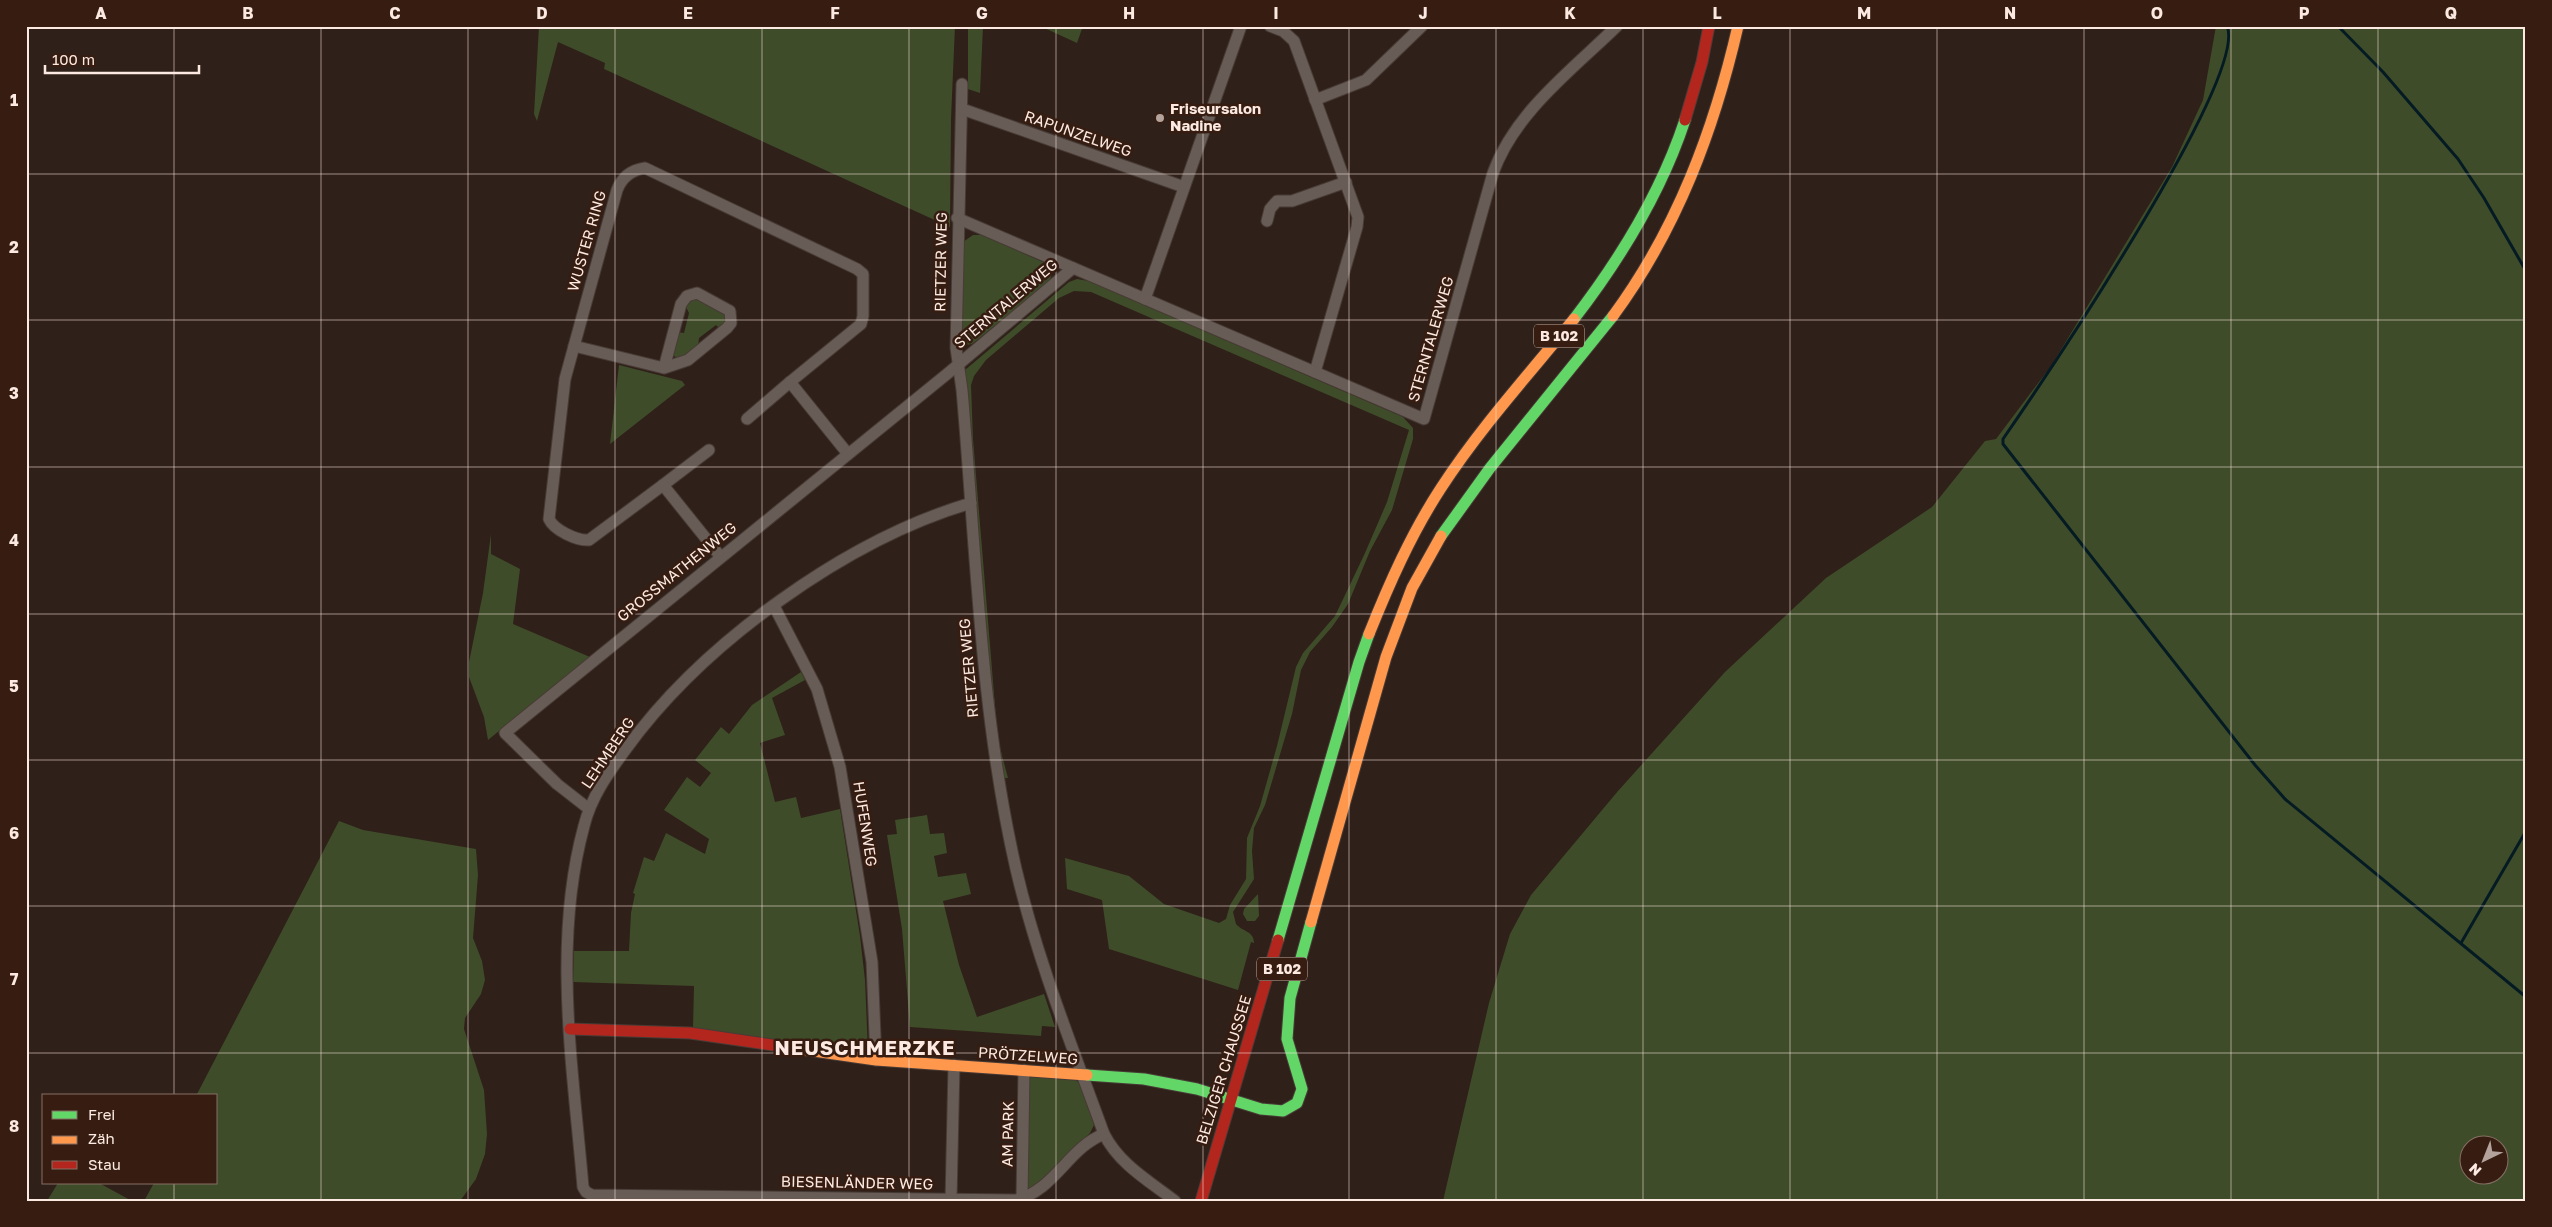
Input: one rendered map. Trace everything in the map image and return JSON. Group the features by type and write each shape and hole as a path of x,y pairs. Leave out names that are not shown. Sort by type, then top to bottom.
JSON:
{"street":[{"path":"1145,299 1241,26"},
{"path":"1270,26 1283,31 1294,41 1346,182 1358,222 1315,372"},
{"path":"1315,100 1366,80 1422,26"},
{"name":"STERNTALERWEG","path":"957,218 1424,419 1493,173 1502,150 1530,111 1618,26"},
{"name":"BELZIGER CHAUSSEE","path":"1201,1201 1359,662 1371,628 1401,558 1441,487 1498,411 1592,295 1638,226 1663,177 1683,127 1697,84 1710,26"},
{"name":"PRÖTZELWEG","path":"570,1030 714,1036 876,1060 1082,1075 1124,1076 1171,1083 1232,1099 1245,1098 1261,1108 1283,1111 1297,1103 1301,1095 1301,1083 1288,1039 1290,998 1373,698 1413,587 1438,540 1462,503 1596,338 1637,281 1658,247 1681,203 1709,135 1738,26"},
{"name":"RIETZER WEG","path":"962,84 955,332 990,727 1011,846 1033,933 1104,1134 1116,1154 1124,1162 1175,1201"},
{"name":"RAPUNZELWEG","path":"962,109 1184,187"},
{"name":"WUSTER RING","path":"709,450 590,540 580,540 552,525 549,515 563,394 574,346 617,190 625,176 632,171 645,168 857,269 863,274 863,316 861,324 747,419"},
{"path":"1267,221 1270,209 1277,202 1292,201 1346,182"},
{"name":"STERNTALERWEG","path":"958,363 1073,268"},
{"path":"574,346 664,368 688,360 727,328 731,323 730,311 726,307 697,293 687,296 681,304 664,368"},
{"name":"GROSSMATHENWEG","path":"589,808 557,784 505,733 958,363"},
{"path":"790,382 848,454"},
{"path":"663,485 720,556"},
{"name":"LEHMBERG","path":"586,1192 583,1187 570,1030 567,968 570,906 577,854 589,808 622,754 665,700 710,656 774,606 812,580 878,540 943,511 971,503"},
{"name":"HUFENWEG","path":"774,606 817,689 840,767 872,962 876,1060"},
{"name":"BELZIGER CHAUSSEE","path":"1288,948 1305,885 1310,834"},
{"path":"951,1200 954,1065"},
{"name":"AM PARK","path":"1022,1198 1024,1070"},
{"name":"BELZIGER CHAUSSEE","path":"1240,1115 1245,1098"},
{"name":"BIESENLÄNDER WEG","path":"586,1192 592,1195 1010,1200 1038,1192 1078,1149 1104,1134"}],"green space":[{"path":"539,26 955,26 951,119 950,227 604,69 605,63 558,42 537,121 534,114"},
{"path":"968,26 983,26 980,93 968,89"},
{"path":"1040,26 1083,26 1077,43"},
{"path":"2216,26 2526,26 2526,1201 1443,1201 1489,1003 1510,934 1531,895 1618,791 1725,672 1826,578 1932,507 1985,441 1996,439 2051,366 2172,167 2203,100"},
{"path":"973,235 982,235 1045,263 1052,274 1049,282 972,344 966,345 961,342 963,242"},
{"path":"1077,279 1089,281 1403,417 1413,428 1413,439 1392,510 1370,551 1348,604 1332,627 1310,652 1301,670 1292,714 1265,805 1254,828 1252,851 1254,879 1233,912 1236,924 1254,939 1254,943 1251,942 1238,990 1109,949 1102,900 1067,889 1065,858 1129,876 1164,904 1219,923 1226,919 1230,905 1246,879 1247,838 1260,806 1296,667 1303,653 1335,616 1387,502 1409,430 1091,292 1074,291 1059,298 986,360 974,376 971,385 973,439 996,718 1000,748 1008,778 1002,778 994,727 965,370 1069,282"},
{"path":"693,297 725,312 727,320 720,329 716,325 699,338 698,347 683,359 678,359 673,355 677,332 684,333 689,313 685,305"},
{"path":"619,365 682,381 685,385 610,444"},
{"path":"491,534 491,554 520,569 513,624 590,657 488,740 484,717 469,677 469,662 483,593"},
{"path":"801,672 805,680 772,698 785,735 760,743 775,802 796,797 801,818 840,809 860,936 865,980 868,1052 693,1028 694,986 573,982 574,951 629,951 631,913 635,894 633,893 644,857 654,861 666,833 705,854 709,839 664,810 687,777 700,787 711,773 695,760 721,727 729,734 752,705"},
{"path":"927,815 930,834 944,833 947,853 934,856 938,877 966,873 971,894 943,901 959,965 977,1017 1044,994 1055,1027 1042,1026 1041,1036 910,1027 902,929 887,835 897,834 895,820"},
{"path":"339,821 363,830 476,849 478,875 473,938 482,961 485,980 481,994 465,1018 464,1029 484,1090 487,1134 485,1154 476,1179 460,1201 144,1201 153,1184 218,1184 218,1094 197,1094"},
{"path":"1258,894 1259,916 1255,921 1247,921 1243,914 1244,909"},
{"path":"1027,1073 1071,1077 1081,1084 1094,1125 1090,1133 1043,1183 1027,1190"},
{"path":"57,1184 101,1184 132,1201 47,1201"}],"waterway":[{"path":"2227,26 2225,56 2207,104 2176,165 2096,298 2003,439 2003,444 2255,765 2285,799 2526,997"},
{"path":"2338,26 2383,72 2458,159 2484,198 2526,271"},
{"path":"2461,943 2526,831"}],"traffic: fast":[{"path":"1574,319 1608,272 1652,199 1685,120"},
{"path":"1441,536 1490,468 1613,316"},
{"path":"1278,940 1359,662 1369,634"},
{"path":"1087,1075 1144,1079 1197,1089 1261,1109 1283,1111 1297,1103 1302,1089 1287,1039 1290,998 1311,922"}],"traffic: slow":[{"path":"1613,316 1636,283 1656,249 1690,177 1705,141 1738,26"},
{"path":"1369,634 1401,560 1441,488 1488,423 1574,319"},
{"path":"1311,922 1386,657 1412,588 1441,536"},
{"path":"786,1047 876,1060 1087,1075"}],"traffic: jam":[{"path":"1685,120 1702,62 1709,26"},
{"path":"1201,1201 1278,940"},
{"path":"570,1029 690,1033 786,1047"}],"place":[{"name":"Friseursalon Nadine","path":"1160,118"}],"district":[{"name":"NEUSCHMERZKE","path":"865,1048"}]}
